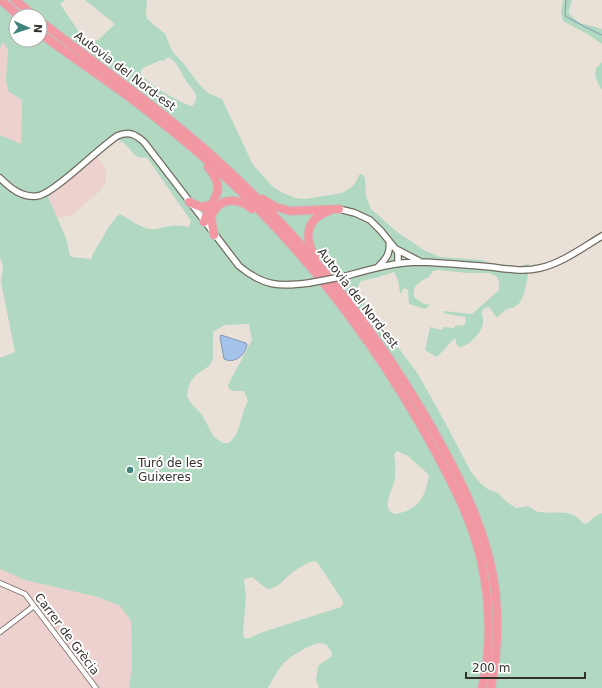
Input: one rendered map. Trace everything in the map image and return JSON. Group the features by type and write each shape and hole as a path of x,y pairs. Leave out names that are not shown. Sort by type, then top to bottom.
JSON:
{"highway":[{"path":"1,0 10,8"},
{"path":"15,0 24,8"},
{"name":"Autovia del Nord-est","path":"48,27 176,124 251,192 293,235 322,269 381,346 414,396 439,441 471,505 486,548 495,594 497,642 491,688"},
{"name":"Autovia del Nord-est","path":"48,39 147,111 218,170 270,222 340,304 370,345 411,408 441,462 459,498 475,540 481,559 487,596 489,634 487,664 482,688"},
{"path":"202,156 217,182 217,197 207,213 214,235"},
{"path":"251,192 271,205 285,210 296,212 323,209 339,210"},
{"path":"208,220 215,209 222,203 230,200 248,206 270,222"},
{"path":"189,202 201,207 211,205"},
{"path":"322,269 310,246 308,239 309,229 314,220 320,215 339,210"}],"street":[{"path":"0,178 10,189 22,195 36,196 44,194 73,174 110,141 125,133 137,136 144,142 189,202 208,220"},
{"path":"339,210 350,211 366,217 376,225 399,254 398,263"},
{"path":"214,235 239,266 247,273 272,284 287,286 346,276 377,267 398,263 421,262 525,270 538,268 562,260 602,236"},
{"path":"389,241 390,247 398,263"},
{"path":"377,267 385,260 390,247"},
{"path":"396,249 421,262"},
{"name":"Carrer de Grècia","path":"0,583 25,594 96,688"},
{"path":"0,632 34,606"}],"shaded area":[{"path":"3,42 8,49 6,80 22,99 21,145 0,135 0,48"},
{"path":"97,157 106,168 106,182 101,190 71,216 57,218 48,197"},
{"path":"0,569 25,580 98,597 120,606 131,621 132,666 129,688 0,688"}],"green space":[{"path":"0,0 65,0 60,4 80,36 85,40 98,40 115,24 85,0 147,0 147,19 165,34 172,51 198,83 208,93 222,99 253,165 272,186 295,198 305,199 342,193 352,187 359,175 362,174 365,178 366,196 371,209 397,232 424,250 440,257 481,260 493,264 519,266 529,264 526,287 519,303 514,307 507,309 497,317 490,308 486,307 482,311 483,325 479,333 468,344 460,347 457,345 455,338 437,357 425,350 430,327 442,330 443,327 454,328 456,325 463,326 466,322 465,317 443,313 444,311 472,314 499,290 499,282 496,276 489,273 433,271 428,278 415,287 414,290 414,297 422,303 430,305 425,309 409,304 408,290 404,288 400,293 398,280 394,272 361,281 358,286 358,294 418,374 471,472 480,483 489,490 498,493 516,508 528,506 534,510 544,513 563,513 573,515 584,524 588,523 594,517 602,513 602,688 319,688 316,680 318,666 332,656 332,652 326,644 320,643 304,649 286,661 268,688 129,688 132,666 131,621 120,606 98,597 25,580 0,569 0,358 15,352 1,282 3,267 0,257 0,135 21,144 22,100 8,91 6,80 8,49 3,42 0,48","holes":["168,57 178,66 196,95 195,102 192,106 164,93 149,83 141,74 143,68 161,60 163,61","115,140 124,143 137,156 148,159 191,221 189,227 172,226 151,229 142,227 119,214 110,225 91,260 70,256 66,238 48,197 97,157","249,324 252,340 228,385 229,389 233,391 244,391 248,401 236,434 229,443 223,443 214,437 202,415 190,402 187,396 188,389 191,381 196,375 209,366 213,359 213,332 225,325","397,451 408,456 429,475 426,490 420,501 411,509 396,514 391,512 388,508 389,498 395,478 394,455","313,561 317,562 343,601 341,607 263,632 247,639 244,637 246,597 244,579 252,577 267,589 275,587 295,570"]},
{"path":"563,0 572,0 569,14 580,23 602,29 602,44 563,21 561,13"},
{"path":"602,62 602,90 597,82 595,74 596,68"}],"water":[{"path":"221,335 246,343 247,345 244,353 235,360 224,359 220,337"}],"waterway":[{"path":"566,0 565,16 602,35"}],"place":[{"name":"Turó de les Guixeres","path":"130,470"}]}
